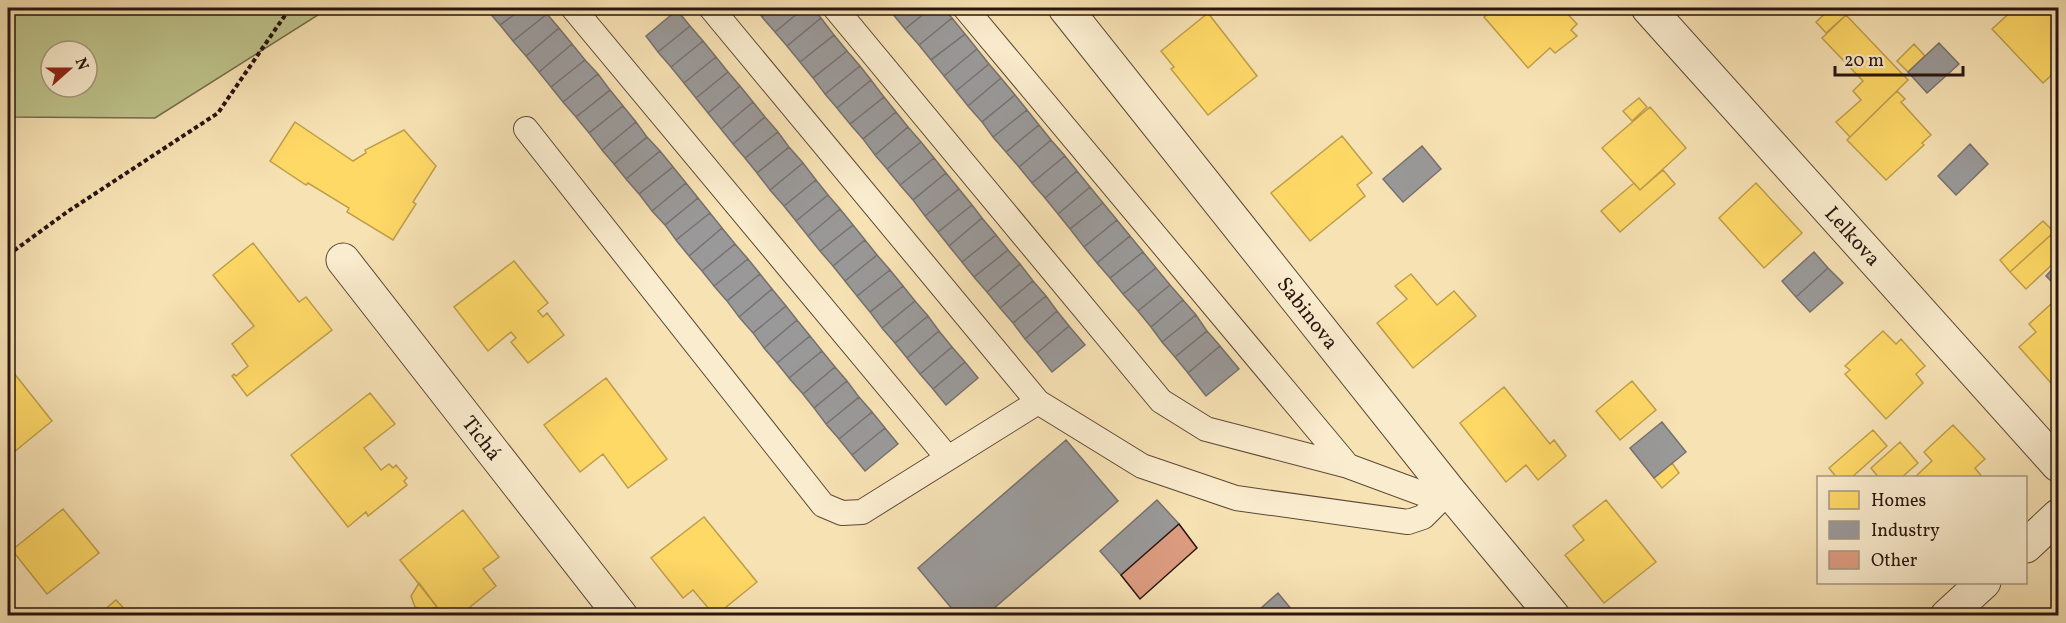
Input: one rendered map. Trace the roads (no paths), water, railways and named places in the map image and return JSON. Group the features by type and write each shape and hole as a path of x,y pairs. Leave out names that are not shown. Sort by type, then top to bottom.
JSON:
{"street":[{"name":"Sabinova","path":"1065,8 1445,496 1553,615"},
{"name":"Lelkova","path":"1648,8 2058,465"},
{"name":"Tichá","path":"344,260 621,615"},
{"path":"2027,544 2058,516"},
{"path":"1947,615 1982,584"}],"lane":[{"path":"573,8 947,457"},
{"path":"711,8 1038,402 1142,466 1236,498 1408,522 1423,517 1445,496 1348,466 1206,429 1161,401 836,8"},
{"path":"965,8 1348,466"},
{"path":"526,129 823,505 842,513 862,512 1038,402"}]}
